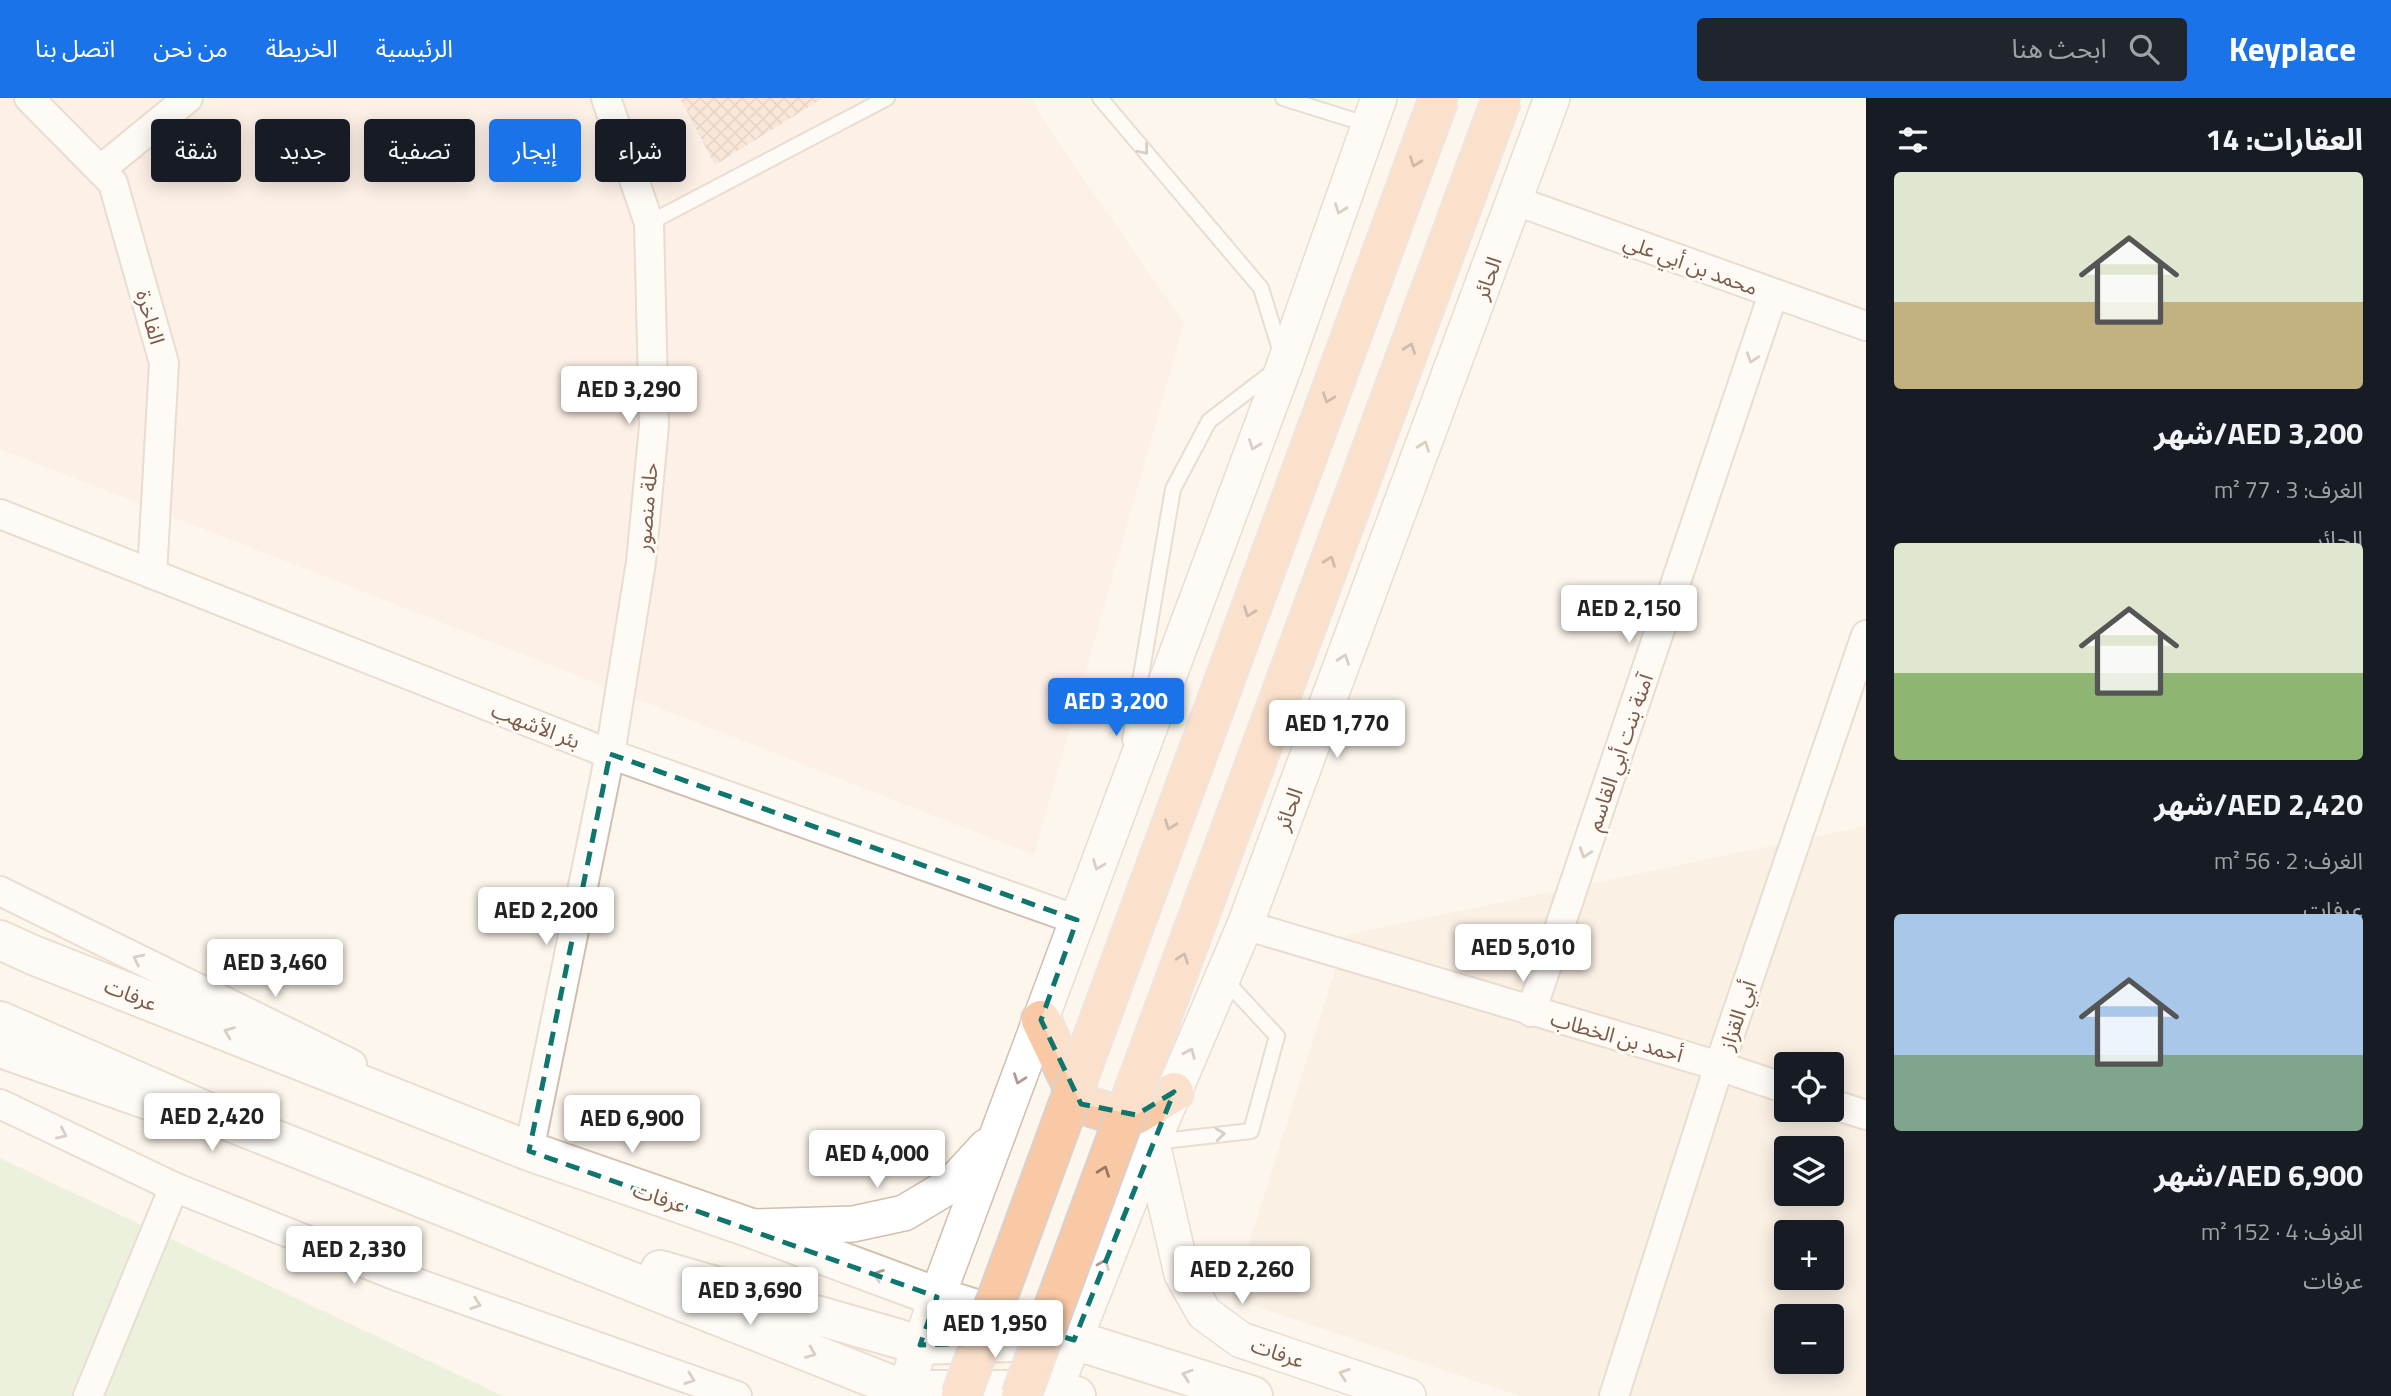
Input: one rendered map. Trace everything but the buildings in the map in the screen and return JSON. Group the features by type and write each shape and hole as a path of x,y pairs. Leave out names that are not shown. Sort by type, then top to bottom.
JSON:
{"highway":[{"path":"961,1396 1439,98"},
{"path":"1051,1394 1124,1117 1502,98"},
{"path":"1041,1020 1081,1104 1124,1117 1136,1115 1174,1092"}],"main road":[{"name":"عرفات","path":"0,940 529,1151 748,1227 937,1297 1252,1396"},
{"path":"0,1021 220,1118 909,1394 1051,1394"},
{"path":"440,1206 920,1345 1074,1340"}],"street":[{"name":"الفاخرة","path":"29,98 113,183 164,362 152,574"},
{"path":"100,170 188,98"},
{"name":"حلة منصور","path":"529,1151 610,754 641,562 654,426 649,223 606,98"},
{"name":"الحائر","path":"1051,1394 1152,1143 1245,925 1552,98"},
{"path":"909,1394 920,1345 937,1297 1375,112"},
{"name":"محمد بن أبي علي","path":"1516,201 1866,326"},
{"name":"آمنة بنت أبي القاسم","path":"1531,1012 1773,294"},
{"name":"بئر الأشهب","path":"0,514 610,754 1077,920"},
{"name":"أبي القزاز","path":"1614,1396 1719,1066 1866,635"},
{"path":"0,891 529,1151"},
{"name":"أحمد بن الخطاب","path":"1245,925 1774,1085"},
{"path":"0,1054 440,1206"},
{"path":"0,1104 174,1187 394,1275 737,1396"},
{"path":"1844,1108 1866,1115"},
{"path":"748,1227 853,1224 904,1213 951,1185 1000,1131"},
{"name":"عرفات","path":"1152,1143 1182,1274 1204,1314 1241,1340 1408,1396"},
{"path":"88,1396 174,1187"}],"lane":[{"path":"649,223 887,98"},
{"path":"1100,98 1261,288 1284,364 1209,421 1173,489 1117,813"},
{"path":"1283,98 1375,112"},
{"path":"1152,1143 1251,1131 1277,1036 1223,977"}],"highlighted area":[{"path":"610,754 1077,920 1041,1020 1081,1104 1136,1115 1174,1092 1074,1340 1045,1331 1041,1341 920,1345 937,1297 529,1151"}],"shaded area":[{"path":"0,98 1032,98 1045,123 1184,323 1034,855 0,449"},
{"path":"1866,826 1866,1396 1520,1396 1232,1298 1346,935"}],"green space":[{"path":"0,1158 503,1396 0,1396"}]}
